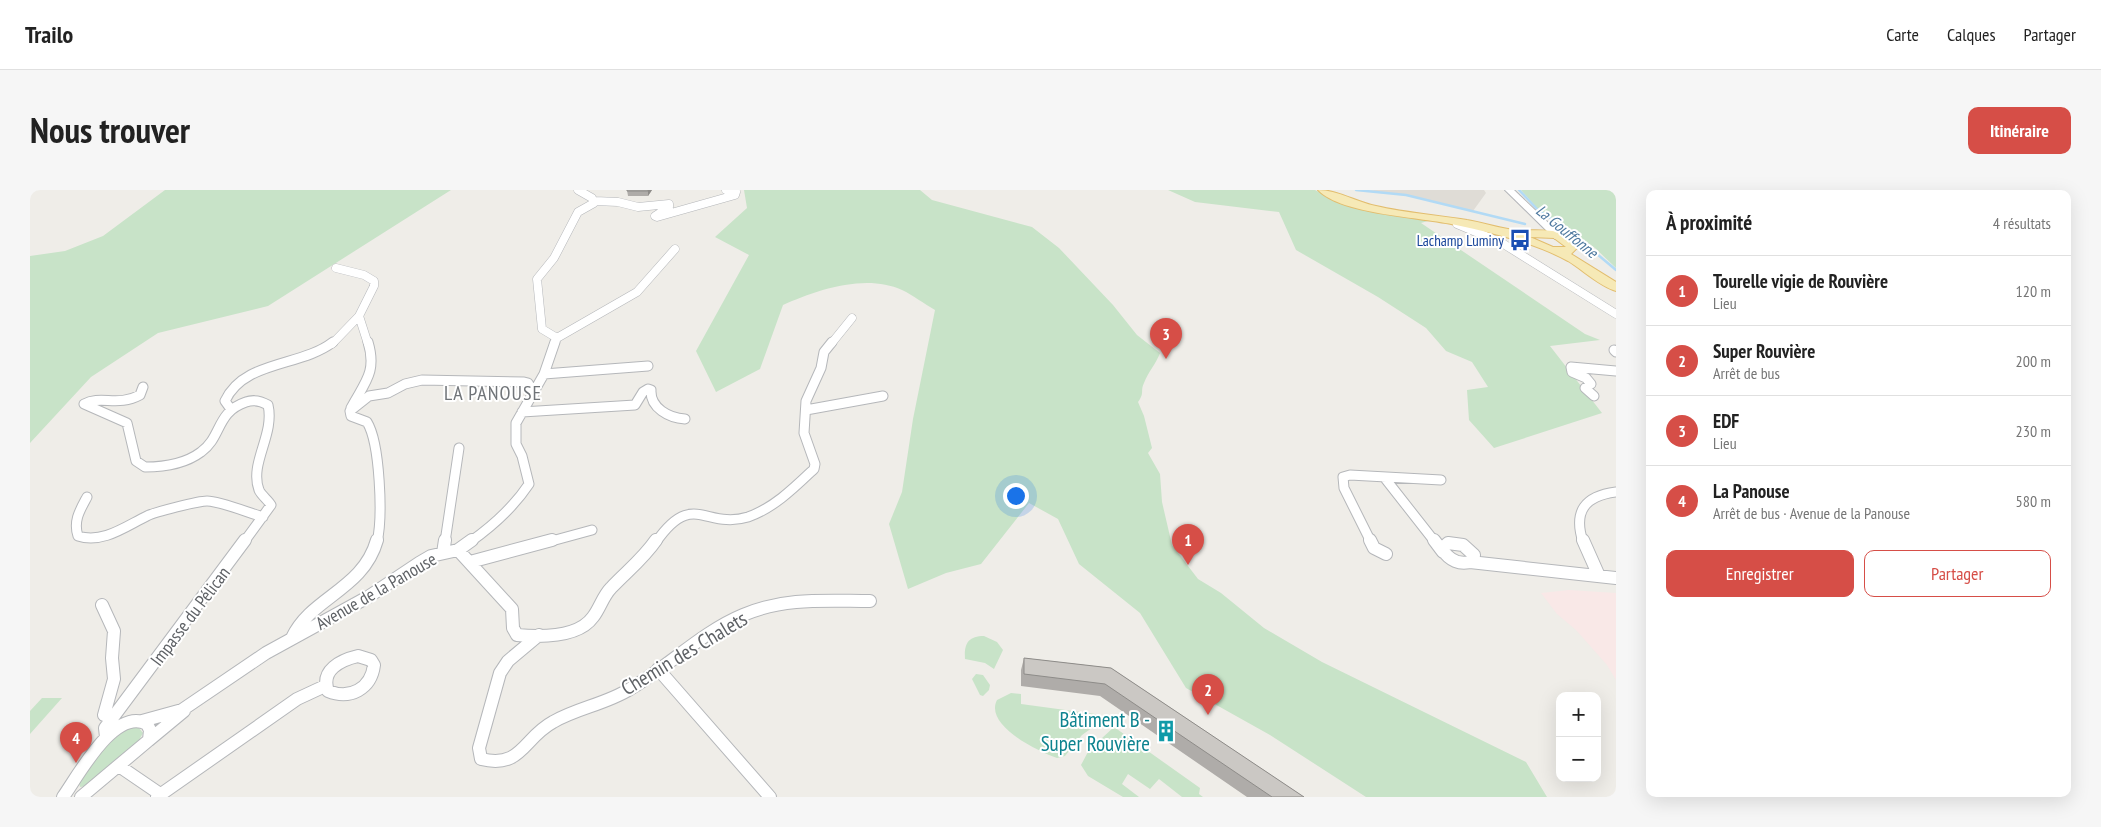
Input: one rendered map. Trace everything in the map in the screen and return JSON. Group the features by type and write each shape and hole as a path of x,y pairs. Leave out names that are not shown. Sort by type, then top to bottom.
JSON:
{"main road":[{"path":"1323,190 1349,202 1371,208 1456,223 1558,237 1572,244 1572,248 1568,251"},
{"path":"1538,234 1551,250 1571,258 1616,287"},
{"path":"1551,250 1568,251 1616,287"}],"street":[{"path":"578,190 595,201 618,202 638,207 669,204 669,207 655,216 657,217 735,195 736,192 726,190"},
{"path":"1509,190 1538,234"},
{"path":"595,201 578,212 554,258 537,279 542,329 557,338 637,292 675,249"},
{"path":"1456,223 1502,243 1616,314"},
{"path":"230,408 225,401 227,393 236,383 261,371 326,348 359,316 374,286 374,281 364,275 336,268"},
{"path":"292,638 300,623 359,575 374,551 379,532 377,473 370,427 367,422 351,416 350,411 371,371 373,359 359,316"},
{"path":"458,550 512,609 514,632 523,636 539,635 567,632 586,625 592,620 605,595 644,557 675,518 698,512 721,519 745,518 766,508 789,492 814,469 815,464 804,432 808,393 816,380 824,352 852,318"},
{"name":"Avenue de la Panouse","path":"75,794 115,718 142,720 176,712 198,700 266,653 368,597 419,563 443,553 458,550 496,523 526,491 528,478 515,434 516,423 544,374 550,352 557,338"},
{"path":"544,374 648,366"},
{"path":"1594,396 1584,388 1591,384 1586,378 1572,372 1571,367 1616,371"},
{"path":"350,411 371,395 388,393 405,384 429,379 524,382 528,383 534,394"},
{"path":"87,497 79,512 75,528 78,536 84,538 104,536 124,529 148,515 207,501 263,517 271,504 260,493 256,472 268,438 270,409 264,402 253,400 230,408 225,413 209,444 201,452 180,462 145,467 136,462 127,423 84,404 93,398 110,403 126,402 140,395 143,387"},
{"path":"522,412 626,404 635,405 643,392 648,389 651,390 652,402 674,418 685,419"},
{"path":"806,410 882,396"},
{"path":"443,553 459,448"},
{"path":"1386,554 1374,548 1342,481 1343,477 1350,474 1440,480"},
{"path":"1384,477 1444,552 1455,561 1616,578"},
{"path":"1600,576 1580,535 1581,512 1594,497 1616,492"},
{"name":"Impasse du Pélican","path":"115,718 263,517"},
{"path":"470,562 592,530"},
{"path":"1444,552 1445,544 1458,544 1468,548 1474,555 1470,562"},
{"name":"Chemin des Chalets","path":"539,635 533,642 511,657 497,678 479,748 481,759 498,763 513,757 552,722 629,690 742,615 773,604 819,599 870,601"},
{"path":"102,605 114,631 112,658 115,718"},
{"path":"658,669 770,797"},
{"path":"119,766 159,796 297,699 325,686"},
{"path":"149,740 198,700"},
{"path":"142,720 149,724 151,730 149,740"},
{"name":"Avenue de la Panouse","path":"75,794 119,766 149,740"}],"shaded area":[{"path":"1368,190 1484,190 1486,193 1473,211 1416,197"},
{"path":"1569,590 1616,593 1616,680 1607,665 1576,630 1557,614 1541,593"}],"green space":[{"path":"165,190 451,190 268,306 158,333 91,377 30,443 30,256 65,251 103,236"},
{"path":"744,190 920,190 932,200 1032,227 1059,248 1113,305 1137,335 1160,353 1146,379 1138,402 1144,416 1152,448 1148,453 1160,474 1162,502 1172,545 1198,579 1221,593 1264,628 1322,662 1526,762 1547,797 1366,797 1270,735 1186,688 1140,613 1079,564 1058,519 1029,503 981,564 946,573 908,589 889,524 902,492 913,419 935,310 902,290 888,285 873,283 857,283 810,294 783,305 760,369 716,392 696,351 749,255 715,237 747,208"},
{"path":"1168,190 1315,190 1338,202 1357,208 1431,220 1421,223 1585,334 1600,340 1550,346 1602,413 1494,448 1469,420 1467,390 1488,387 1472,362 1446,351 1426,328 1378,297 1296,250 1279,212 1195,202"},
{"path":"1521,190 1616,190 1616,268 1595,248 1537,208"},
{"path":"984,636 997,642 1003,650 994,669 985,663 965,659 965,649 968,642 974,637"},
{"path":"976,674 983,675 990,685 989,690 983,696 980,695 972,679"},
{"path":"1011,693 1021,694 1021,704 1095,714 1103,720 1082,735 1065,756 1057,758 1037,750 1015,736 998,719 995,709 997,700"},
{"path":"42,698 62,698 30,734 30,711"},
{"path":"135,727 139,728 143,733 138,742 87,786 80,787 79,783 110,740 119,732"},
{"path":"1114,727 1200,788 1199,794 1203,797 1182,797 1159,779 1150,789 1128,774 1122,784 1139,797 1123,797 1088,776 1081,765 1089,750"}],"building":[{"path":"648,190 648,191 627,191"},
{"path":"1024,658 1111,668 1304,797 1272,797 1105,684 1024,674"}],"waterway":[{"path":"1356,190 1406,195 1525,224"},
{"name":"La Gouffonne","path":"1519,190 1538,210 1572,233 1616,270"}],"place":[{"name":"Lachamp Luminy","path":"1520,240"},
{"name":"EDF","path":"1166,359"},
{"name":"Tourelle vigie de Rouvière","path":"1188,565"},
{"name":"Super Rouvière","path":"1208,715"},
{"name":"Bâtiment B - Super Rouvière","path":"1166,731"},
{"name":"La Panouse","path":"76,763"}],"district":[{"name":"LA PANOUSE","path":"493,393"}]}
